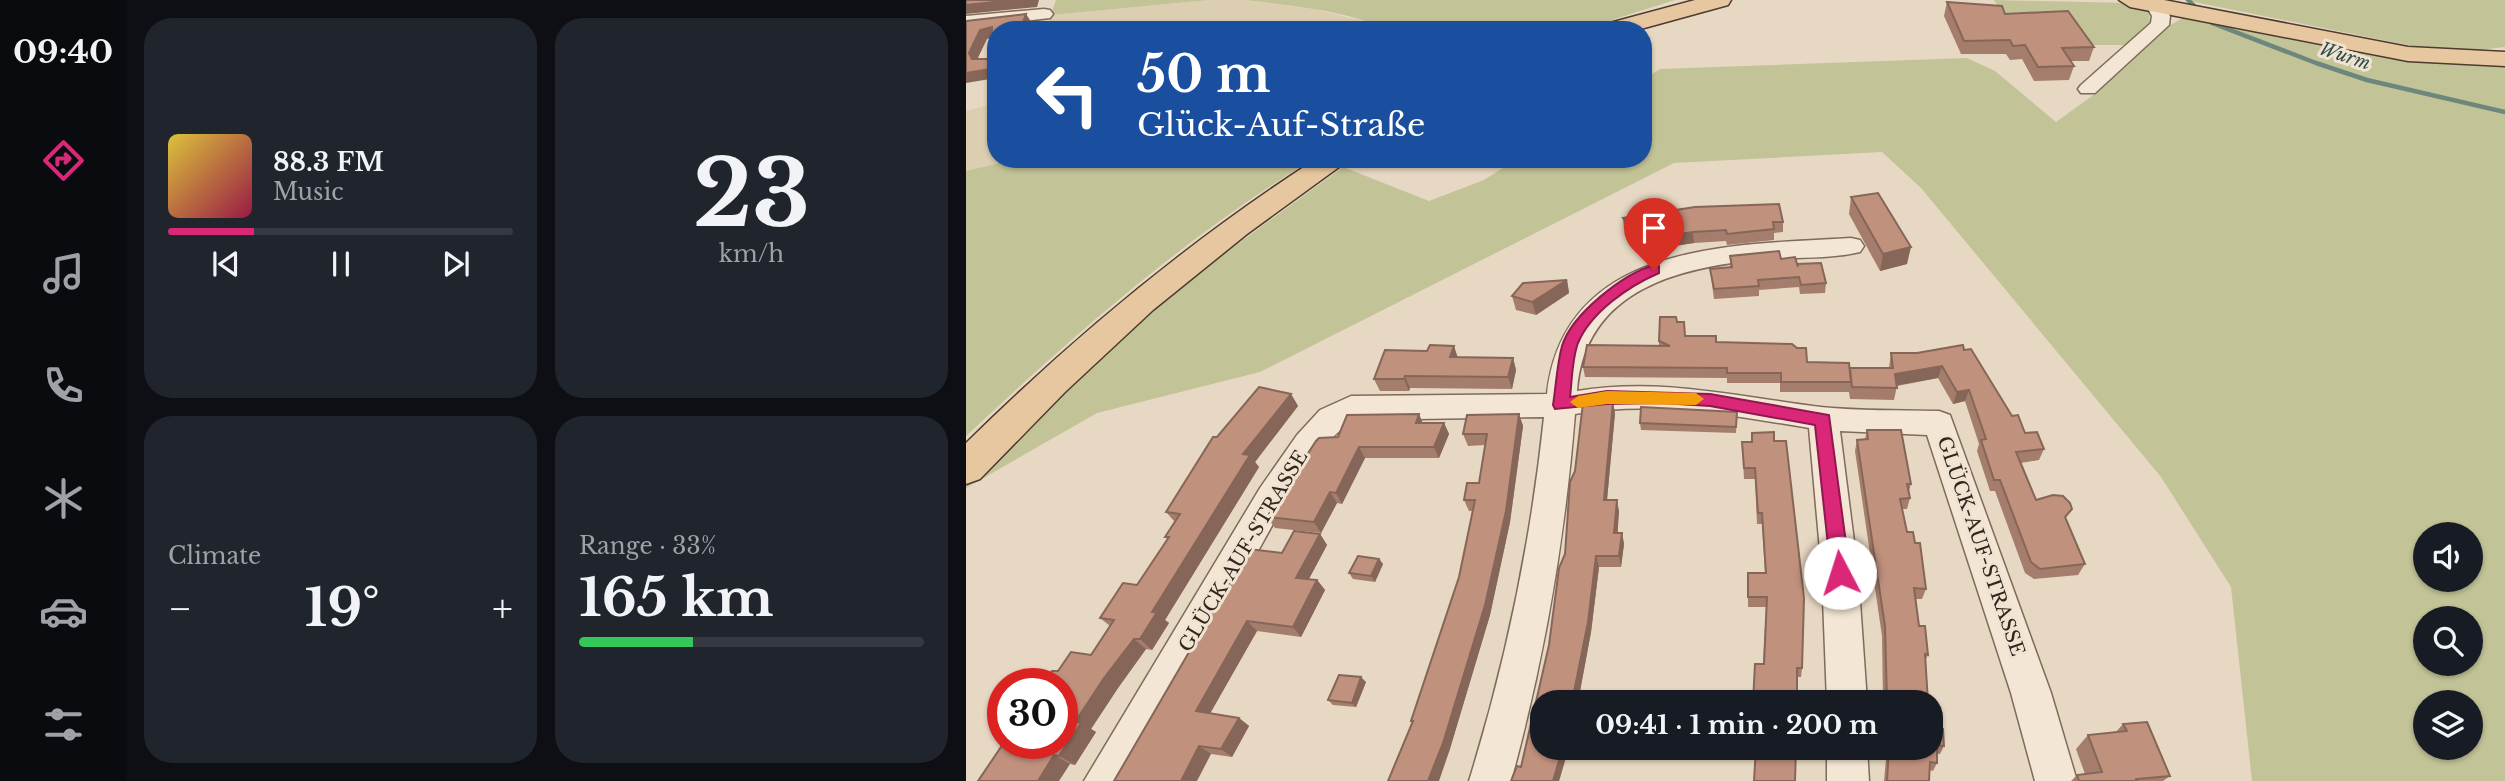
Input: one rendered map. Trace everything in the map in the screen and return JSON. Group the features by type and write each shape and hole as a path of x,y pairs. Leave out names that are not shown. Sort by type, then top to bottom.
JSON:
{"main road":[{"path":"1643,21 1720,0"},
{"path":"2130,0 2408,54 2505,59"},
{"path":"966,468 1082,355 1171,277 1294,185 1321,168"}],"street":[{"path":"2088,89 2160,25 2161,16 2156,3"},
{"path":"1017,21 1044,14"},
{"path":"966,22 987,23"},
{"path":"1490,781 1529,640 1546,542 1570,344 1587,317 1632,280 1654,270 1711,258 1852,247"},
{"name":"GLÜCK-AUF-STRASSE","path":"1105,781 1272,498 1308,444 1331,418 1351,408 1561,405 1607,397 1710,400 1823,419 1939,422 2031,693 2056,781"},
{"path":"1823,419 1840,573 1846,690"},
{"path":"1847,760 1848,781"}],"shaded area":[{"path":"1209,0 1244,0 1314,9 1363,21 1050,21 1051,15"},
{"path":"987,105 987,166 966,171 966,111"}],"green space":[{"path":"1056,0 1209,0 1051,15"},
{"path":"1244,0 1675,0 1608,21 1364,21 1337,13"},
{"path":"1994,0 2128,3 2141,6 2149,12 2150,24 2129,45 2084,45 2009,23"},
{"path":"2184,0 2505,0 2505,47 2470,51 2417,47"},
{"path":"2188,15 2417,60 2505,66 2505,781 2252,781 2231,587 2161,477 1921,188 1882,152 1674,163 1260,372 1097,413 966,488 966,484 1132,321 1342,168 1429,201 1484,180 1503,168 1652,168 1652,74 1660,69 1967,58 1995,71 2056,122 2092,96 2160,31"},
{"path":"987,166 1299,168 1221,220 1133,288 966,436 966,171"}],"building":[{"path":"966,0 1014,0 966,5"},
{"path":"1947,2 2002,6 2005,14 2068,11 2094,47 2062,48 2074,66 2038,67 2025,45 2013,46 2010,40 1964,41"},
{"path":"1026,14 1023,21 987,21 987,28 980,30 969,53 972,59 987,59 987,70 966,73 966,21"},
{"path":"1878,193 1911,247 1883,254 1851,197"},
{"path":"1779,204 1783,222 1773,222 1774,229 1727,234 1726,230 1693,232 1640,240 1623,218 1695,207"},
{"path":"1779,251 1781,259 1795,257 1797,264 1821,263 1826,283 1801,285 1799,277 1758,280 1759,286 1714,289 1710,269 1732,267 1730,256"},
{"path":"1567,280 1532,302 1512,296 1523,283"},
{"path":"1660,317 1676,317 1677,322 1684,322 1685,336 1716,336 1716,342 1792,344 1797,348 1806,348 1807,362 1849,363 1851,382 1781,382 1781,373 1727,373 1727,368 1583,367 1587,345 1670,346 1659,341"},
{"path":"1430,345 1454,346 1450,357 1513,358 1508,377 1405,376 1404,379 1374,379 1385,350 1427,351"},
{"path":"1963,345 1964,350 1971,349 2012,416 2018,415 2025,433 2037,432 2044,449 2016,452 2036,500 2053,495 2063,496 2070,503 2072,509 2065,517 2085,564 2040,569 2031,562 2000,480 1994,480 1981,440 1986,439 1969,390 1957,392 1942,366 1895,374 1897,388 1852,387 1850,368 1893,368 1891,353 1917,353"},
{"path":"1259,387 1291,394 1243,454 1250,455 1152,612 1157,612 1140,639 1134,639 1078,717 1078,668 1060,668 1071,652 1091,655 1114,620 1100,618 1123,583 1137,585 1169,537 1165,537 1180,514 1166,512 1213,437 1217,437"},
{"path":"1613,402 1604,500 1617,500 1614,533 1622,533 1619,556 1596,556 1588,622 1574,690 1539,690 1549,645 1559,568 1565,554 1570,482 1575,471 1583,403"},
{"path":"1641,407 1737,412 1736,427 1640,423"},
{"path":"1419,414 1416,423 1444,423 1434,447 1359,447 1336,493 1330,492 1314,522 1267,517 1316,441 1319,438 1338,437 1347,415"},
{"path":"1519,414 1506,511 1485,605 1443,743 1428,781 1388,781 1413,721 1459,577 1475,500 1464,500 1467,483 1479,483 1487,434 1463,434 1467,415"},
{"path":"1867,430 1901,430 1911,484 1907,484 1910,498 1900,499 1907,532 1913,532 1915,543 1920,543 1926,589 1914,588 1919,626 1925,626 1927,690 1887,690 1885,626 1857,440 1868,439"},
{"path":"1774,432 1774,441 1786,441 1804,598 1802,668 1797,668 1797,690 1754,690 1755,664 1764,664 1767,597 1748,597 1748,573 1766,573 1762,513 1758,513 1755,468 1744,468 1742,442 1752,442 1752,433"},
{"path":"1294,531 1320,534 1296,578 1317,580 1293,627 1247,621 1196,711 1239,718 1221,749 1199,746 1181,781 1114,781 1249,549 1282,553"},
{"path":"1358,556 1379,559 1371,576 1349,573"},
{"path":"1339,675 1361,677 1352,703 1328,700"},
{"path":"2147,722 2170,776 2136,779 2137,781 2079,781 2077,775 2102,772 2088,735 2127,731 2123,724"},
{"path":"1530,728 1530,760 1559,760 1553,781 1511,781 1517,766 1521,767"},
{"path":"993,759 1052,759 1038,781 978,781"},
{"path":"1755,760 1796,760 1795,781 1754,781"},
{"path":"1888,760 1937,760 1937,763 1930,762 1929,781 1887,781"}],"waterway":[{"name":"Wurm","path":"2188,0 2212,23 2316,63 2367,80 2505,112"}],"slow traffic":[{"path":"1578,402 1607,397 1696,399"}],"route":[{"path":"1654,270 1632,280 1608,297 1587,317 1570,344 1561,405 1607,397 1661,397 1710,400 1823,419 1840,573"}]}
